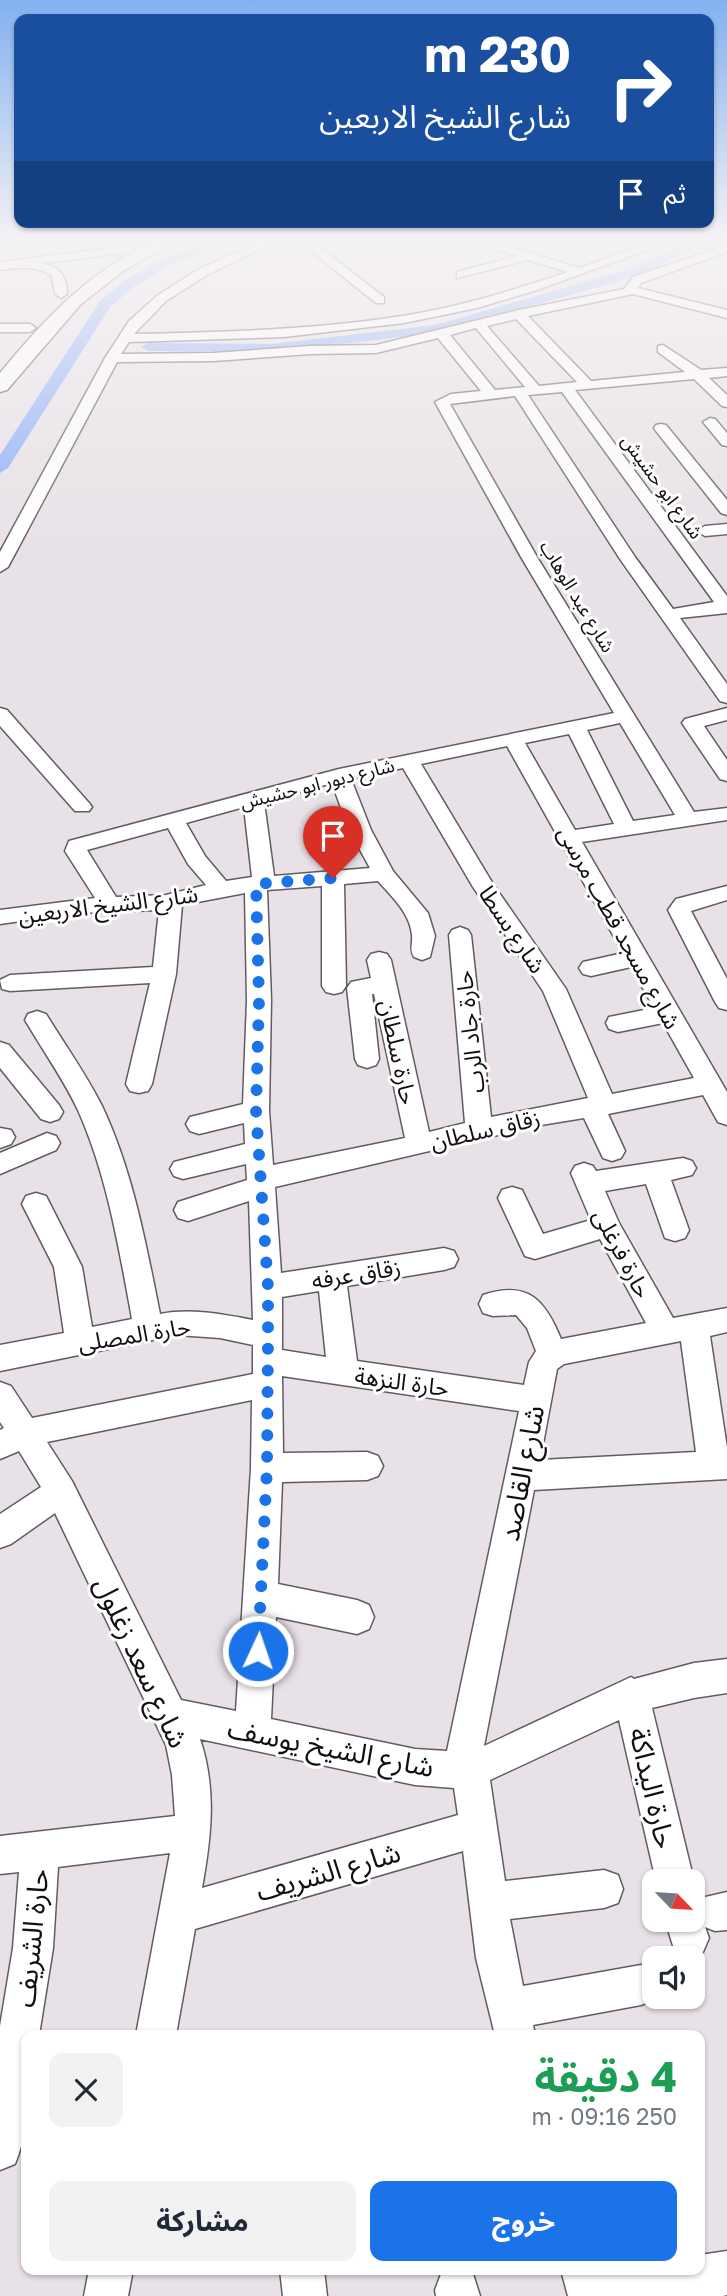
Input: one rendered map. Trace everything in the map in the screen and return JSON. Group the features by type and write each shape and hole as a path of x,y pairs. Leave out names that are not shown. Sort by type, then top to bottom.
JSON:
{"highway":[{"path":"0,365 15,346"},
{"path":"0,386 32,346"}],"street":[{"path":"0,568 119,346"},
{"path":"112,358 212,358 389,346"},
{"path":"452,346 492,395 727,372"},
{"path":"495,346 528,392 628,559 727,697"},
{"path":"550,346 589,387"},
{"path":"663,349 697,374 727,403"},
{"name":"شارع ابو حشيش","path":"566,388 726,607"},
{"name":"شارع عبد الوهاب","path":"492,395 451,398 442,405 529,556 687,818"},
{"path":"710,422 727,442"},
{"path":"661,428 727,510"},
{"path":"690,498 715,495"},
{"path":"705,531 727,529"},
{"path":"668,615 726,607"},
{"path":"0,714 82,807"},
{"path":"727,714 692,723 727,775"},
{"name":"شارع دبور ابو حشيش","path":"109,903 75,848 339,775 625,716"},
{"path":"575,726 626,828"},
{"name":"شارع مسجد قطب مرسى","path":"513,739 727,1115"},
{"name":"شارع بسطا","path":"408,760 484,887 554,989 612,1150"},
{"path":"339,775 360,830 384,874 417,913 424,936 422,952"},
{"path":"253,798 260,884 256,1111 268,1287 267,1468 253,1732"},
{"path":"569,837 727,814"},
{"path":"174,820 196,859 221,889"},
{"name":"شارع الشيخ الاربعين","path":"0,917 109,903 172,901 221,889 260,884 384,874"},
{"path":"333,878 334,986"},
{"path":"727,893 684,904 679,908 713,965 727,1002"},
{"path":"139,1084 164,974 172,901"},
{"name":"حارة جاد الرب","path":"460,935 479,1130"},
{"path":"713,965 727,950"},
{"path":"591,968 638,957"},
{"name":"حارة سلطان","path":"379,960 419,1144"},
{"path":"10,983 164,974"},
{"path":"368,1059 359,988 384,984"},
{"path":"618,1023 668,1014"},
{"path":"37,1020 93,1116 108,1154 125,1212 148,1327"},
{"path":"0,1051 50,1112"},
{"name":"زقاق سلطان","path":"261,1172 419,1144 709,1084"},
{"path":"199,1124 256,1111"},
{"path":"0,1164 47,1143"},
{"path":"675,1230 655,1172 683,1168"},
{"path":"183,1169 261,1172"},
{"path":"188,1210 261,1172"},
{"name":"حارة فرغلى","path":"655,1172 586,1178 607,1227 680,1329"},
{"path":"512,1198 536,1248 607,1227"},
{"path":"36,1204 68,1267 80,1341"},
{"name":"زقاق عرفه","path":"268,1287 444,1259"},
{"path":"332,1276 343,1372"},
{"path":"494,1304 519,1303 526,1306 543,1333 552,1355 727,1320"},
{"name":"حارة المصلى","path":"0,1358 177,1323 199,1324 267,1360"},
{"path":"521,1476 721,1465 680,1329"},
{"name":"شارع القاصد","path":"511,2022 466,1769 536,1400 544,1362 552,1355"},
{"path":"13,1439 267,1360"},
{"name":"حارة النزهة","path":"267,1360 536,1400"},
{"name":"شارع سعد زغلول","path":"0,1395 13,1439 61,1491 183,1742 189,1763 194,1808 193,1832 157,2030"},
{"path":"267,1468 367,1466"},
{"path":"0,1533 61,1491"},
{"path":"260,1597 357,1617"},
{"name":"شارع الشيخ يوسف","path":"169,1715 415,1767 466,1769 484,1765 631,1695 680,1681 727,1676"},
{"name":"حارة اليداكة","path":"631,1695 672,1869"},
{"name":"شارع الشريف","path":"179,1914 477,1828"},
{"path":"0,1856 193,1832"},
{"name":"حارة الشريف","path":"0,2149 31,1961 40,1850"},
{"path":"488,1902 604,1889"},
{"path":"511,2022 641,1985"},
{"path":"584,2275 590,2296 727,2273"},
{"path":"106,2296 110,2275"},
{"path":"303,2275 305,2296"}],"waterway":[{"path":"0,468 78,346"},
{"path":"148,347 288,346"}],"route":[{"path":"258,1651 267,1468 268,1287 256,1111 259,1000 256,884 333,878"}]}
